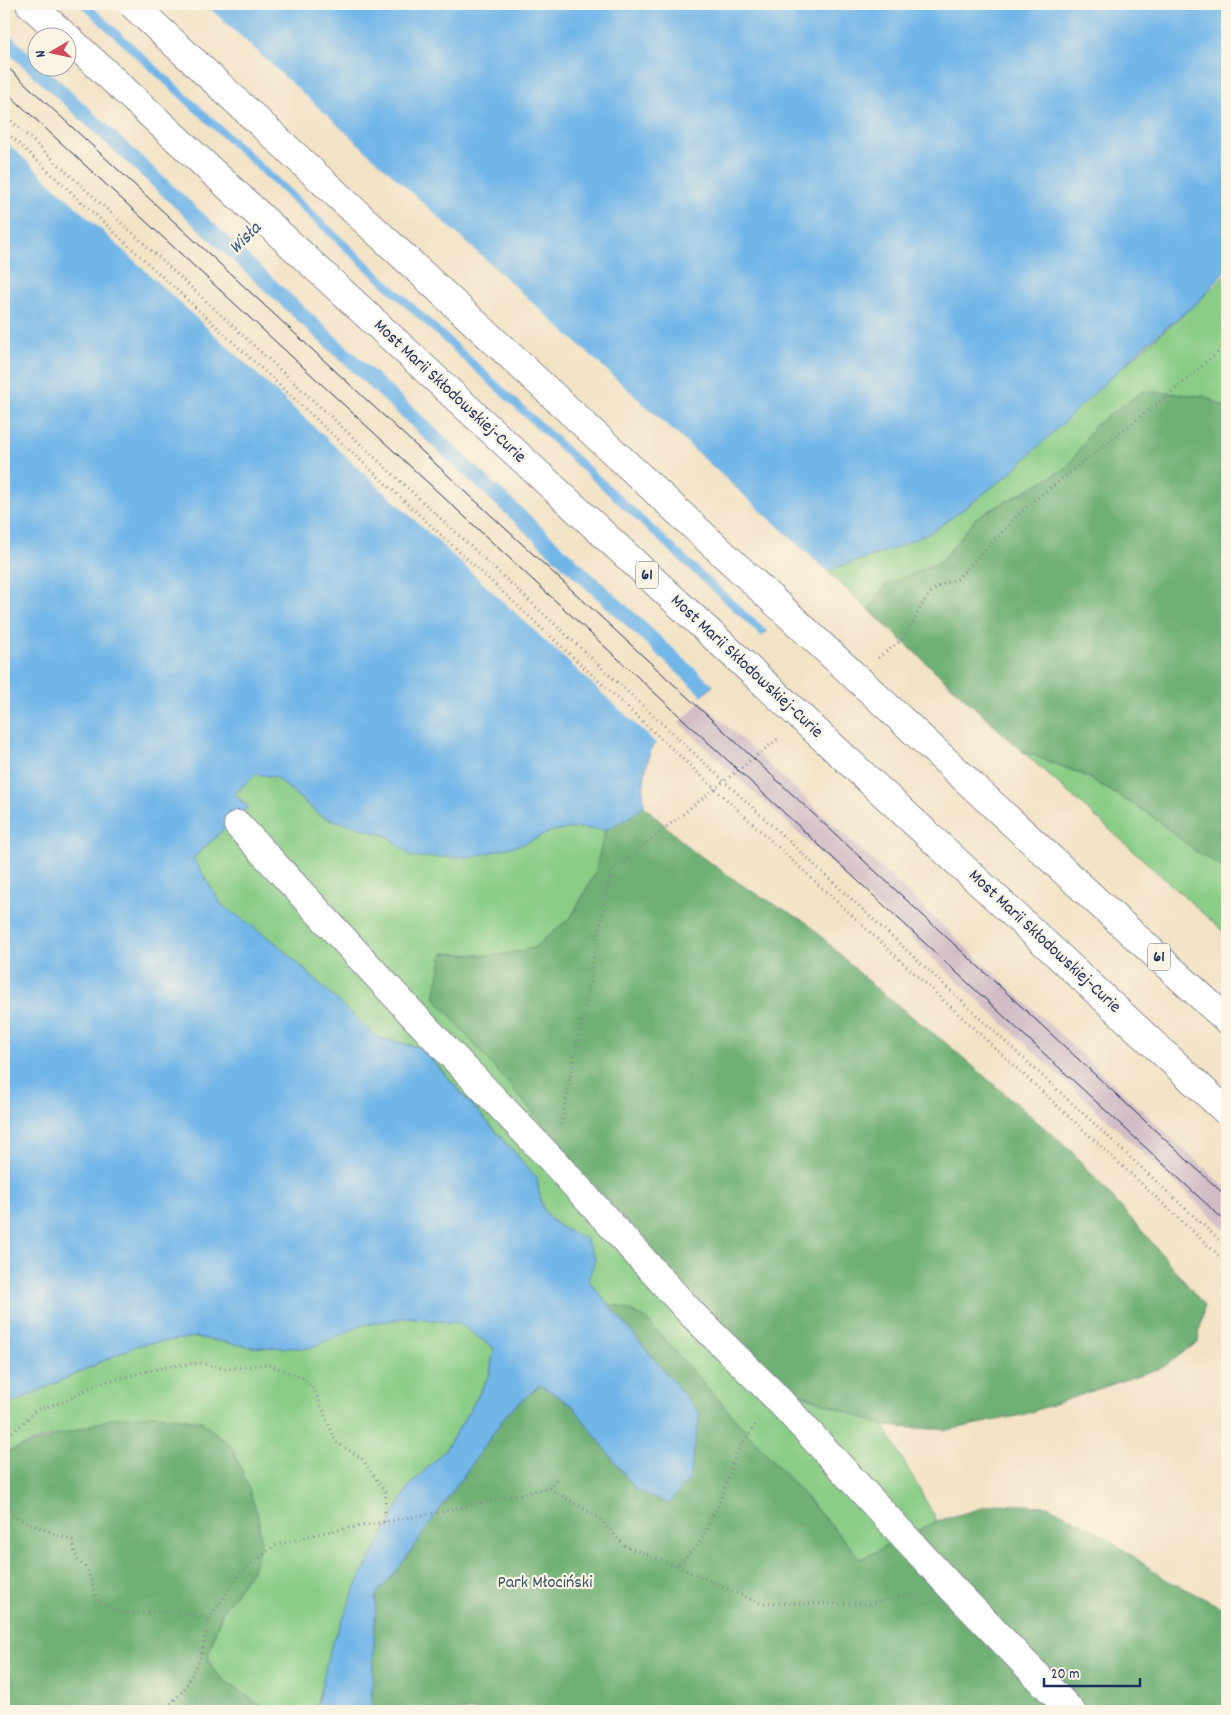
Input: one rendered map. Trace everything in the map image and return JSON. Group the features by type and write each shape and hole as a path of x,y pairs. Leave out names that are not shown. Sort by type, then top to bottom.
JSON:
{"main road":[{"name":"Most Marii Skłodowskiej-Curie","path":"30,4 56,28"},
{"name":"61","path":"132,4 1090,895 1227,1020"},
{"name":"Most Marii Skłodowskiej-Curie","path":"78,48 1227,1112"},
{"path":"238,825 418,1020 554,1162 691,1314 775,1396 952,1588 1071,1711"}],"path":[{"path":"4,114 1227,1247"},
{"path":"4,130 1227,1263"},
{"path":"4,1438 18,1428 36,1410 66,1401 96,1384 170,1366 201,1363 226,1370 267,1364 303,1378 315,1391 336,1442 362,1458 386,1493 384,1523"},
{"path":"677,1566 700,1544 721,1499 736,1454 775,1396"},
{"path":"164,1711 185,1688 201,1656 209,1619 238,1574 274,1546 316,1534 384,1523 549,1488 558,1477"},
{"path":"549,1488 599,1518 625,1546 677,1566 759,1603 866,1604 952,1588"},
{"path":"4,1498 14,1517 72,1541 77,1560 87,1569 97,1601 123,1613 180,1612 209,1619"}],"shaded area":[{"path":"4,56 1227,1189 1227,1231 4,97"}],"green space":[{"path":"1227,273 1227,408 1204,396 1074,461 1067,468 976,518 942,561 884,586 869,610 826,570 876,555 936,529 958,513 1008,475 1114,374 1198,302"},
{"path":"1143,391 1204,396 1227,408 1227,870 1197,852 1149,814 1084,775 1022,751 869,610 884,586 942,561 976,518 1067,468 1095,425"},
{"path":"1022,751 1084,775 1149,814 1197,852 1227,870 1227,935"},
{"path":"256,774 275,777 321,816 388,836 412,857 523,844 552,831 578,828 605,830 595,873 572,916 534,948 494,956 443,953 761,1379 884,1426 937,1521 861,1559 645,1318 619,1306 609,1305 587,1280 595,1259 585,1238 563,1228 549,1217 541,1202 537,1178 422,1048 376,1037 277,944 221,904 193,858 248,807 234,794"},
{"path":"644,806 689,848 748,889 806,922 873,986 947,1044 1071,1151 1149,1239 1204,1305 1198,1342 1163,1367 1022,1415 948,1430 884,1426 761,1379 434,997 443,953 494,956 534,948 572,916 595,873 605,830 628,818"},
{"name":"Park Młociński","path":"609,1305 619,1306 645,1318 861,1559 937,1521 996,1504 1048,1506 1103,1535 1165,1579 1227,1610 1227,1711 371,1711 376,1595 400,1566 508,1412 540,1385 573,1406 636,1490 700,1414"},
{"path":"409,1317 458,1323 494,1348 490,1374 446,1449 409,1486 357,1584 318,1697 316,1711 268,1711 223,1679 212,1668 208,1655 222,1612 252,1570 232,1447 201,1421 155,1415 47,1437 4,1453 4,1407 138,1345 196,1337 252,1347 310,1348 363,1325"},
{"path":"155,1415 201,1421 232,1447 248,1486 258,1516 261,1544 252,1570 222,1612 208,1655 212,1668 223,1679 268,1711 4,1711 4,1453 113,1418"}],"water":[{"name":"Wisła","path":"4,4 1227,4 1227,269 1198,302 1144,346 1008,475 958,513 936,529 898,547 826,571 652,747 643,790 644,806 628,818 605,830 578,828 552,831 523,844 472,857 412,857 388,836 321,816 275,777 256,774 234,794 248,807 193,858 221,904 277,944 376,1037 421,1048 537,1178 541,1202 549,1217 563,1228 585,1238 595,1259 588,1280 700,1414 689,1479 669,1504 636,1490 573,1406 540,1385 508,1412 400,1566 376,1595 371,1711 316,1711 329,1652 357,1584 409,1486 446,1449 473,1405 490,1374 494,1348 458,1323 409,1317 363,1325 310,1348 252,1347 196,1337 138,1345 4,1407"}],"pier":[{"path":"4,4 78,4 763,638 715,687 57,78 78,78 78,28 28,28 28,52 4,29"},
{"path":"90,4 205,4 828,572 768,632"},
{"path":"4,49 28,71 28,78 35,78 704,698 658,745 4,140"}],"tram line":[{"path":"4,64 1227,1197"},
{"path":"4,90 1227,1223"}]}
